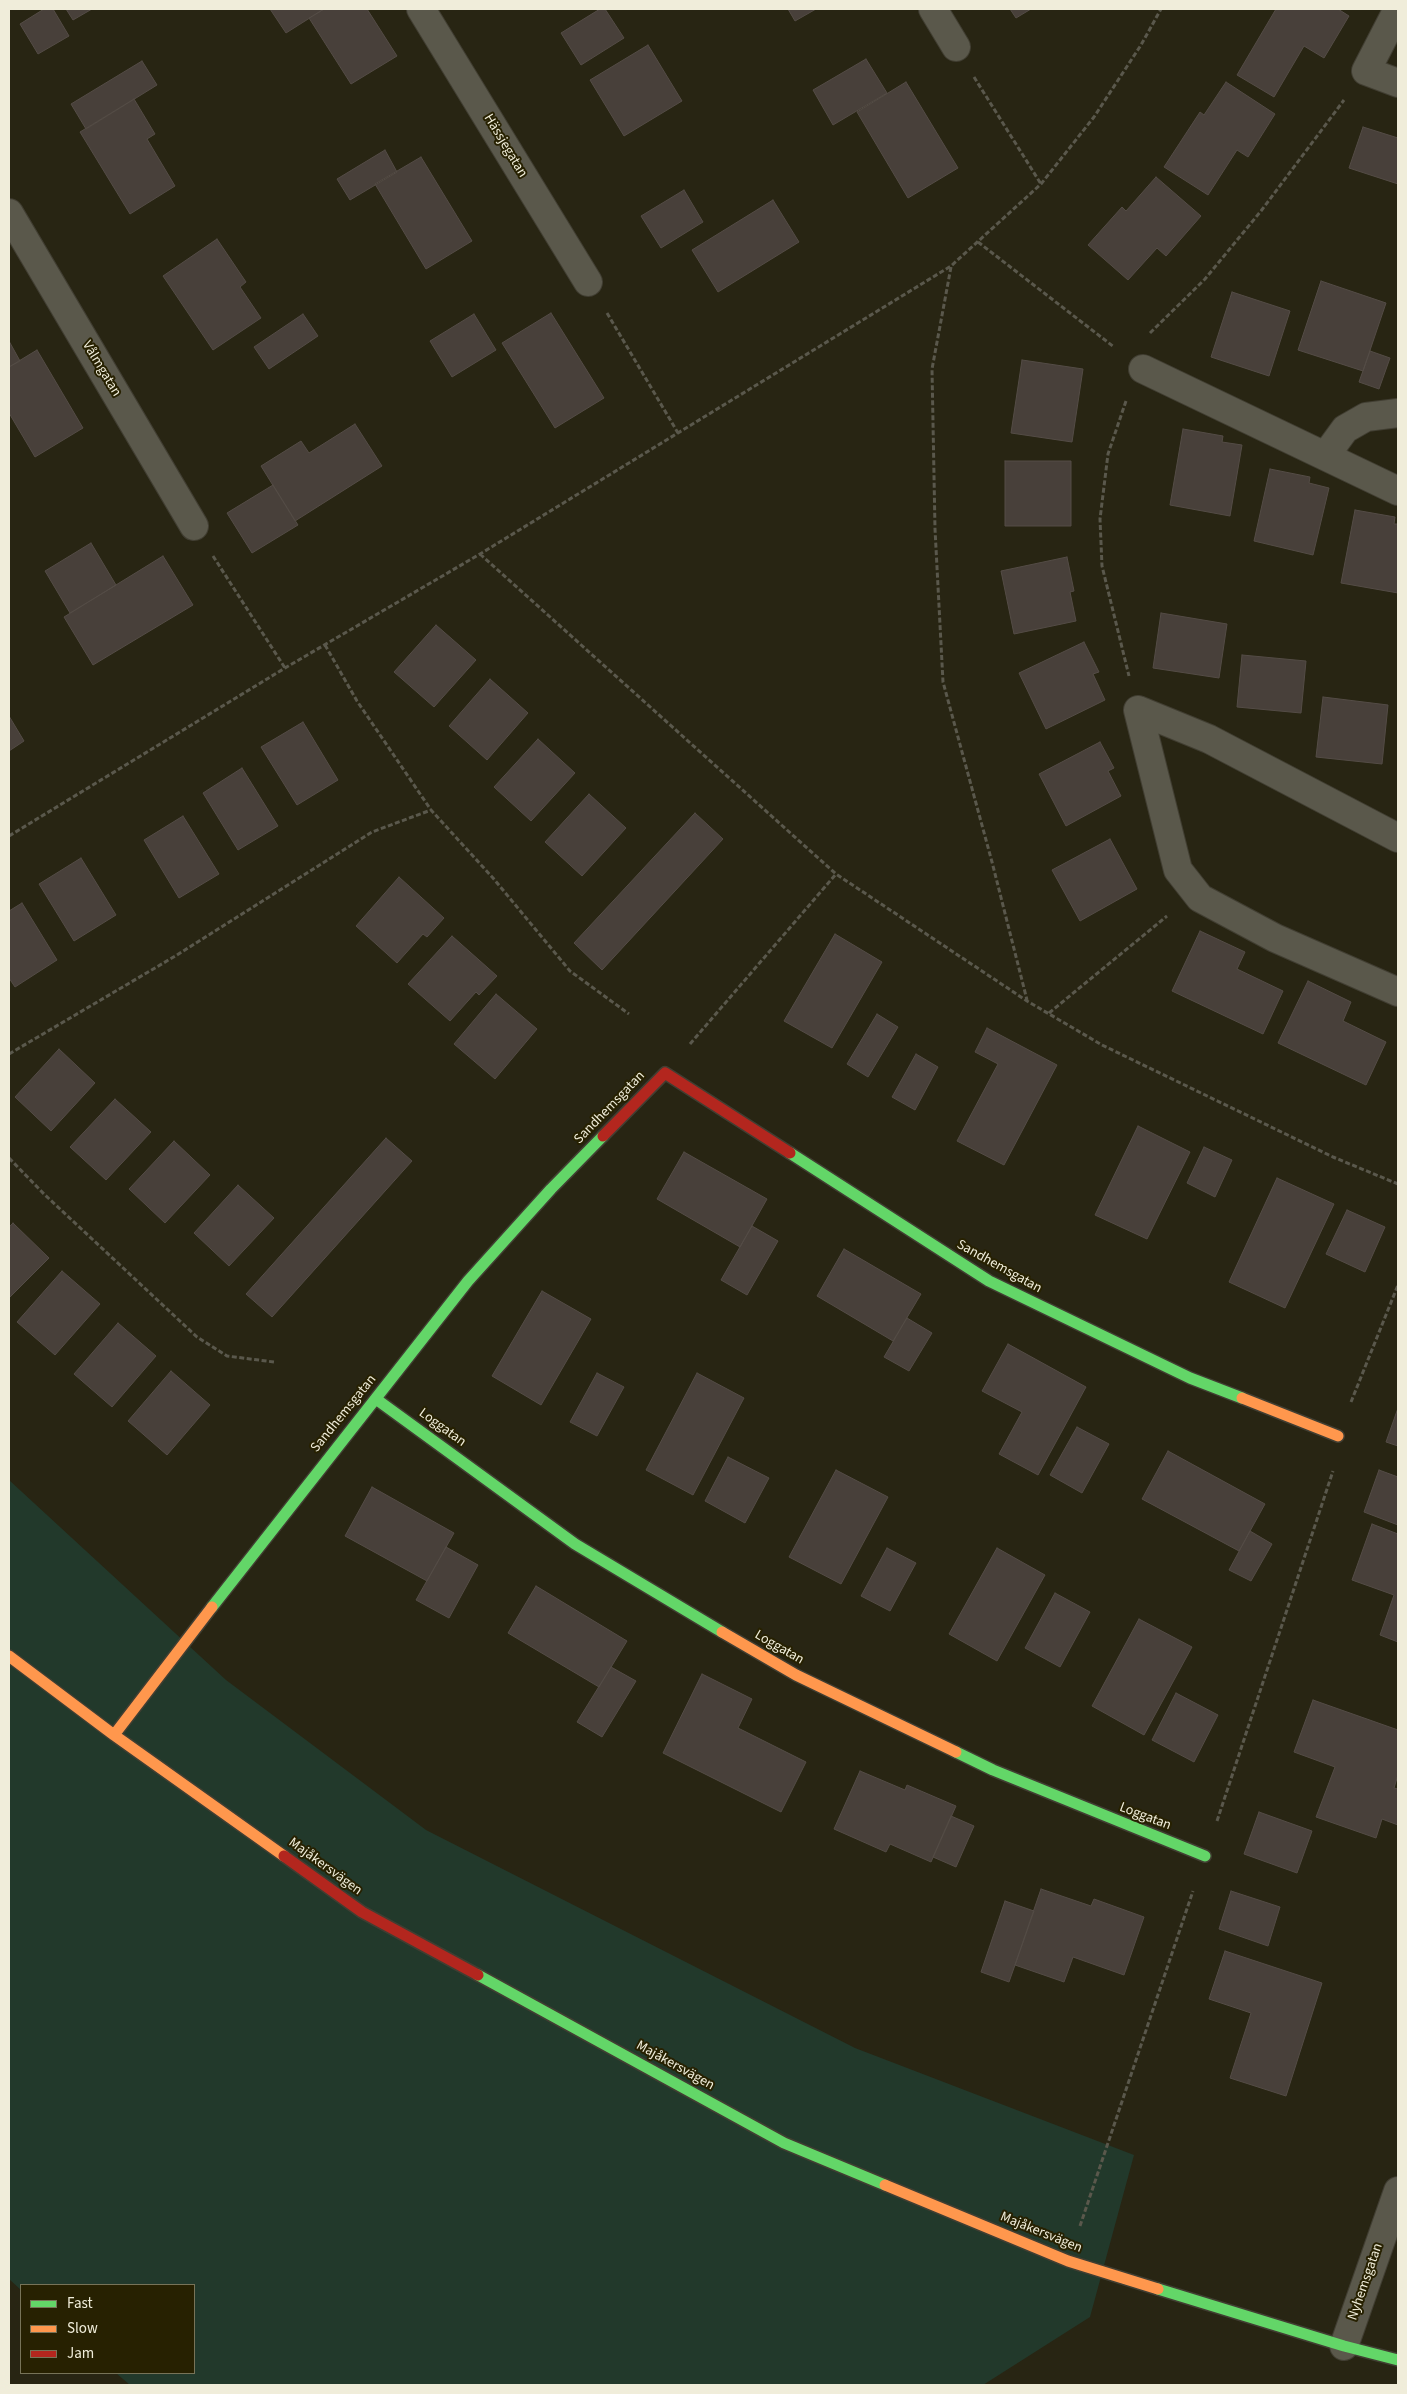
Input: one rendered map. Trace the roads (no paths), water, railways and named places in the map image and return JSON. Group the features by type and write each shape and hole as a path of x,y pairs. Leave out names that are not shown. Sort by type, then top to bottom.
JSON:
{"street":[{"name":"Hässjegatan","path":"421,9 588,282"},
{"path":"933,9 956,47"},
{"path":"1398,9 1366,71 1398,83"},
{"name":"Vålmgatan","path":"9,213 194,526"},
{"path":"1135,362 1398,491"},
{"path":"1326,456 1345,429 1366,417 1398,413"},
{"path":"1398,838 1209,740 1138,710 1178,870 1200,898 1275,938 1398,992"},
{"name":"Sandhemsgatan","path":"114,1736 278,1520 468,1281 551,1189 665,1073 989,1281 1190,1378 1338,1436"},
{"name":"Loggatan","path":"376,1399 575,1544 796,1675 993,1770 1205,1856"},
{"name":"Majåkersvägen","path":"9,1656 114,1736 362,1912 784,2143 1068,2261 1344,2346 1398,2360"},
{"name":"Nyhemsgatan","path":"1344,2346 1398,2190"}]}
